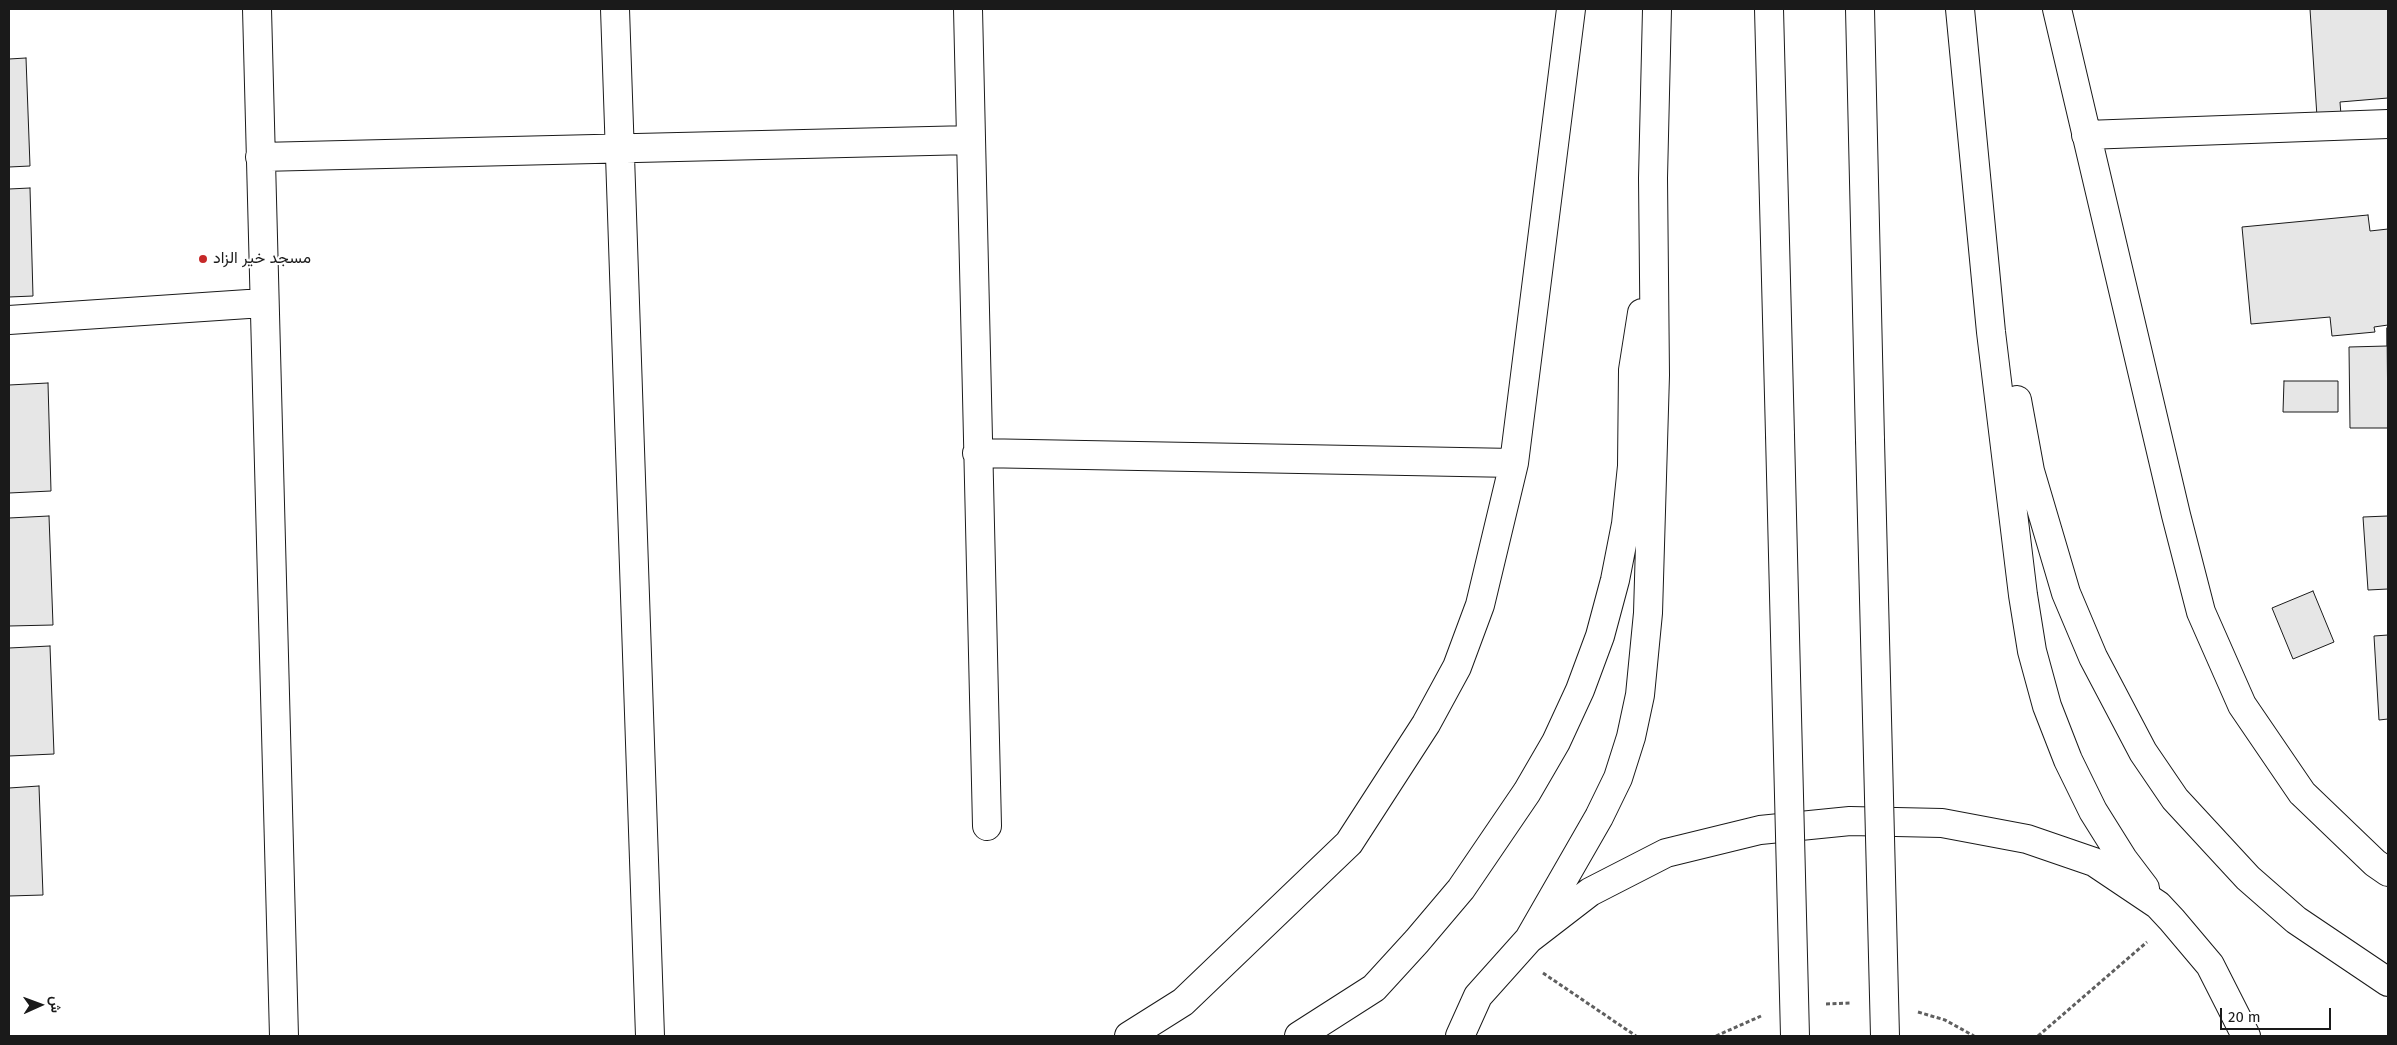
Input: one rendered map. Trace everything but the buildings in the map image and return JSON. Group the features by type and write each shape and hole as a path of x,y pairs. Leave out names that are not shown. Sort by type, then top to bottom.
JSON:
{"main road":[{"path":"256,9 284,1036"},
{"path":"614,9 650,1036"},
{"path":"968,9 986,826"},
{"path":"1129,1036 1183,1002 1349,843 1426,724 1457,667 1480,605 1514,463 1571,9"},
{"path":"1522,947 1599,817 1618,778 1631,737 1640,695 1648,613 1652,516 1655,375 1653,178 1657,9"},
{"path":"1769,9 1795,1036"},
{"path":"1860,9 1885,1036"},
{"path":"1960,9 1992,332 2023,595 2032,651 2047,706 2068,760 2093,811 2123,859 2210,965 2246,1036"},
{"path":"2057,9 2176,515 2201,612 2242,705 2302,793 2375,863 2388,872"},
{"path":"2086,135 2388,124"},
{"path":"260,157 971,140"},
{"path":"1299,1036 1327,1020 1374,988 1417,941 1461,889 1527,792 1556,742 1580,690 1597,645 1615,580 1626,524 1632,466 1634,370 1638,332 1654,273"},
{"path":"9,320 263,303"},
{"path":"1992,332 2011,375 2030,471 2066,592 2093,657 2143,752 2175,799 2248,878 2296,920 2388,982"},
{"path":"977,454 1514,463"},
{"path":"1460,1036 1478,996 1522,947 1590,892 1666,853 1760,830 1850,821 1942,823 2027,839 2094,862 2165,912"}],"path":[{"path":"2038,1036 2165,912"},
{"path":"1522,947 1636,1036"},
{"path":"1824,1004 1860,1004"},
{"path":"1912,1010 1945,1020 1974,1036"},
{"path":"1716,1036 1730,1028 1767,1014"}],"place":[{"name":"مسجد خير الزاد","path":"203,259"}]}
